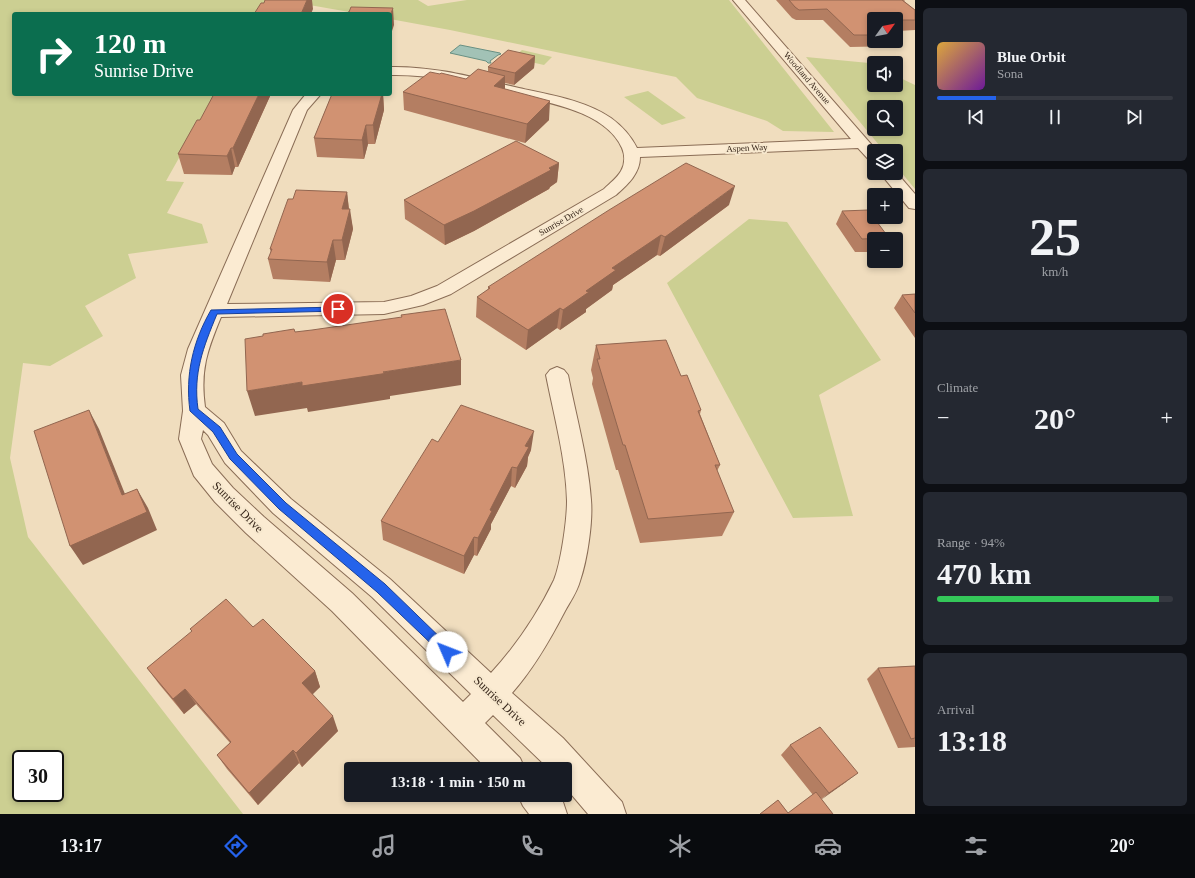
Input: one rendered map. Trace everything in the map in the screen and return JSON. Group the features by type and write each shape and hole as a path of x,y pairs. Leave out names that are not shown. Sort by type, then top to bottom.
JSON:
{"street":[{"name":"Woodland Avenue","path":"739,0 867,149"},
{"path":"392,71 414,70 440,73 578,108 604,120 615,128 624,138 632,153"},
{"name":"Sunrise Drive","path":"312,96 300,110 198,349 192,375 194,411 190,440 202,469 224,495 255,525 342,602 465,723 502,762"},
{"name":"Aspen Way","path":"632,153 862,143"},
{"name":"Sunrise Drive","path":"214,312 384,308 416,301 444,290 610,192 622,182 629,173 633,159 632,153"},
{"path":"894,180 915,204"},
{"path":"465,723 517,666 542,627 567,581 576,540 579,502 575,464 557,375"},
{"name":"Sunrise Drive","path":"194,411 216,429 233,457 282,506 381,588 552,749 610,814"},
{"path":"255,525 282,506"},
{"path":"540,802 551,814"}],"green space":[{"path":"0,0 418,0 428,6 467,0 729,0 834,132 783,131 767,121 697,98 676,77 392,19 392,12 350,12 292,2 266,12 12,12 12,96 214,96 166,181 184,182 167,213 202,224 208,243 128,254 136,278 85,306 103,336 50,366 23,363 10,458 28,537 243,814 0,814"},
{"path":"522,50 552,57 544,65 513,58"},
{"path":"806,57 867,63 867,92 903,92 903,79 915,85 915,189 903,174 903,144 878,144 872,136 903,136 903,100 867,100 867,131"},
{"path":"648,91 686,118 662,125 624,97"},
{"path":"749,219 787,222 881,360 819,395 853,516 793,518 667,283"}],"shaded area":[{"path":"460,45 501,54 490,61 491,63 488,63 486,61 450,53"}],"building":[{"path":"265,0 307,0 302,12 255,12 261,3 264,3"},
{"path":"789,0 902,0 915,10 915,20 903,20 903,12 867,12 867,35 854,35 827,9 799,10"},
{"path":"351,7 393,8 392,12 349,12"},
{"path":"508,50 535,56 515,73 488,67"},
{"path":"478,69 505,76 494,86 550,101 527,124 403,92 430,72 466,79"},
{"path":"213,96 258,96 233,148 231,148 227,156 178,154 197,120 200,120"},
{"path":"331,96 381,96 373,125 366,125 362,140 314,138"},
{"path":"516,141 559,163 549,168 551,170 474,211 444,225 404,200"},
{"path":"686,163 735,186 665,237 661,235 612,268 616,270 586,291 589,292 563,310 560,308 528,330 477,297 490,288 488,287"},
{"path":"296,190 347,192 342,209 350,209 342,240 333,240 327,262 268,259 272,249 270,249 288,199 293,199"},
{"path":"867,210 867,224 878,224 884,232 867,232 867,239 862,239 842,211"},
{"path":"915,294 915,313 902,295"},
{"path":"445,309 461,360 302,386 302,382 247,391 245,339 263,336 263,334 294,329 295,332 312,330"},
{"path":"666,340 681,376 687,375 701,410 698,411 720,465 715,465 734,512 648,519 625,445 623,445 597,359 600,359 596,345"},
{"path":"461,405 534,431 525,446 529,447 517,468 512,467 490,510 492,511 478,538 474,537 464,556 381,521 432,439 438,442"},
{"path":"89,410 122,495 137,489 147,512 70,546 34,431"},
{"path":"226,599 253,627 263,619 315,671 302,683 333,716 296,753 293,750 249,793 217,755 231,742 185,689 173,699 147,668 192,631 190,629"},
{"path":"915,666 915,738 911,739 878,668"},
{"path":"820,727 858,773 829,793 790,745"},
{"path":"816,792 833,814 760,814 778,800 788,813"}],"route":[{"path":"338,309 214,312 198,349 192,375 194,411 216,429 233,457 282,506 381,588 447,652"}]}
